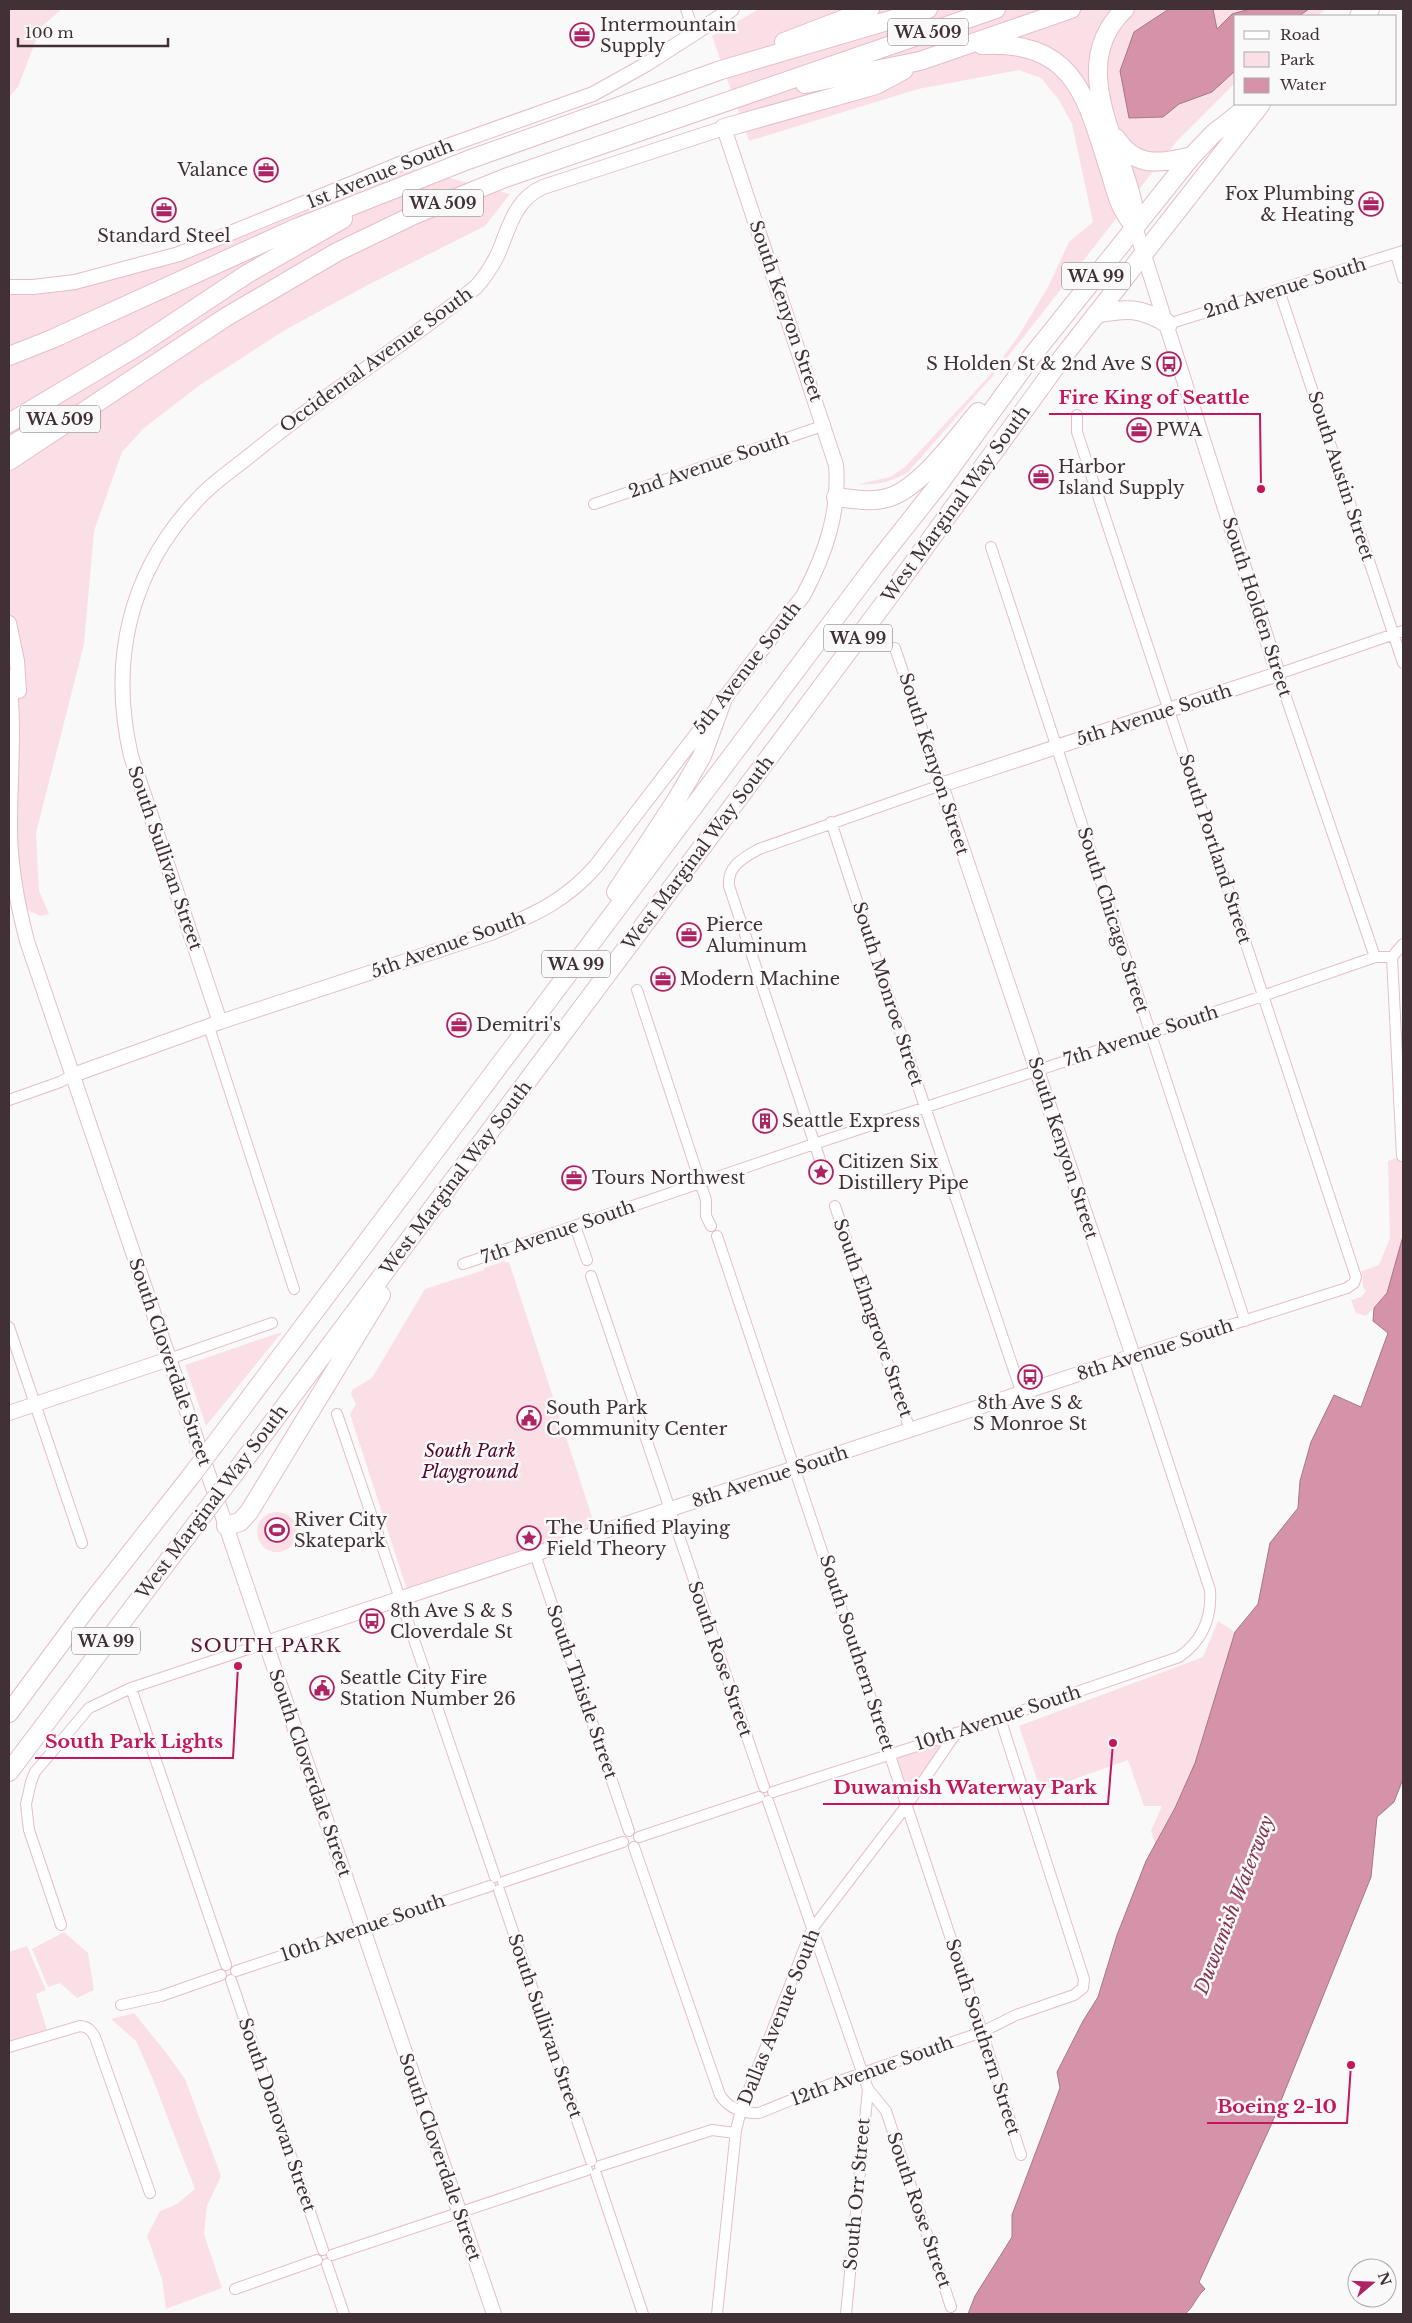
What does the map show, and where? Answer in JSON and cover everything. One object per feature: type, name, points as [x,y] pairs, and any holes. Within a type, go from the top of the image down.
[{"type":"highway","points":[[721,70],[726,64],[870,9]]},
{"type":"highway","name":"WA 509","points":[[9,422],[132,350],[247,274],[306,240],[347,217],[468,160],[721,70],[928,9]]},
{"type":"highway","name":"WA 509","points":[[9,446],[112,392],[279,284],[337,252],[406,218],[505,178],[996,9]]},
{"type":"highway","points":[[746,96],[920,61],[1071,9]]},
{"type":"highway","points":[[1125,9],[1117,16],[1106,36],[1099,56],[1097,76],[1107,122],[1132,200],[1135,227]]},
{"type":"highway","points":[[965,46],[1001,44],[1020,46],[1036,50],[1061,66],[1083,93],[1123,213],[1135,227]]},
{"type":"highway","points":[[724,128],[876,85],[920,61]]},
{"type":"highway","name":"West Marginal Way South","points":[[9,1713],[87,1608],[191,1476],[875,565],[938,484],[1032,356],[1192,156],[1214,133],[1251,105]]},
{"type":"highway","name":"West Marginal Way South","points":[[9,1772],[432,1210],[1096,314],[1260,105]]},
{"type":"highway","points":[[1107,122],[1121,145],[1130,154],[1138,158],[1150,162],[1161,162],[1192,156]]},
{"type":"highway","points":[[9,356],[52,339],[296,228],[468,160]]},
{"type":"highway","points":[[1096,314],[1125,309],[1141,310],[1168,324]]},
{"type":"highway","points":[[836,497],[881,500],[908,489],[941,456],[991,397],[1032,356]]},
{"type":"highway","points":[[9,461],[112,392]]},
{"type":"highway","points":[[524,1033],[677,799],[702,756],[722,701]]},
{"type":"highway","points":[[226,1526],[240,1522],[249,1512],[432,1210]]},
{"type":"street","points":[[686,9],[694,32]]},
{"type":"street","name":"1st Avenue South","points":[[9,287],[33,287],[75,282],[179,254],[422,155],[593,94],[645,65],[732,9]]},
{"type":"street","name":"South Kenyon Street","points":[[724,128],[836,465],[836,497]]},
{"type":"street","name":"Occidental Avenue South","points":[[122,690],[122,662],[127,629],[141,587],[152,562],[171,532],[198,499],[280,431],[476,286],[485,277],[497,255],[516,210],[529,194],[543,187],[724,128]]},
{"type":"street","name":"WA 99","points":[[1135,227],[1144,255]]},
{"type":"street","points":[[1399,253],[1403,278]]},
{"type":"street","name":"2nd Avenue South","points":[[1168,324],[1399,253]]},
{"type":"street","name":"South Holden Street","points":[[1144,255],[1168,324],[1278,674],[1375,957]]},
{"type":"street","name":"South Austin Street","points":[[1279,290],[1398,633],[1403,663]]},
{"type":"street","name":"South Portland Street","points":[[1077,415],[1077,432],[1355,1271],[1354,1282]]},
{"type":"street","name":"2nd Avenue South","points":[[594,504],[824,426]]},
{"type":"street","name":"5th Avenue South","points":[[9,1100],[215,1024],[492,932],[522,920],[563,898],[583,881],[596,866],[790,614],[820,564],[830,534],[836,497]]},
{"type":"street","name":"South Chicago Street","points":[[991,547],[1245,1321]]},
{"type":"street","name":"South Cloverdale Street","points":[[9,623],[17,661],[20,727],[19,779],[11,801]]},
{"type":"street","name":"5th Avenue South","points":[[814,1144],[729,886],[728,877],[730,870],[738,862],[759,849],[831,822],[1169,711],[1398,633]]},
{"type":"street","name":"South Kenyon Street","points":[[895,648],[1038,1070],[1210,1590],[1210,1608],[1207,1619],[1203,1631],[1192,1648]]},
{"type":"street","name":"South Cloverdale Street","points":[[9,676],[12,724],[12,867],[21,919],[494,2314]]},
{"type":"street","name":"South Sullivan Street","points":[[122,690],[124,728],[130,756],[215,1024],[294,1289]]},
{"type":"street","name":"South Monroe Street","points":[[831,822],[1022,1394]]},
{"type":"street","points":[[1402,1156],[1392,957],[1403,944]]},
{"type":"street","name":"7th Avenue South","points":[[463,1264],[814,1144],[1264,996],[1375,957],[1392,957]]},
{"type":"street","points":[[637,990],[701,1183],[706,1200],[706,1216],[710,1226]]},
{"type":"street","points":[[814,1144],[820,1160]]},
{"type":"street","name":"South Elmgrove Street","points":[[835,1206],[910,1430]]},
{"type":"street","points":[[575,1226],[587,1260]]},
{"type":"street","name":"South Southern Street","points":[[717,1236],[890,1753],[1021,2156]]},
{"type":"street","name":"South Rose Street","points":[[592,1276],[669,1510],[764,1787],[769,1787],[767,1797]]},
{"type":"street","name":"8th Avenue South","points":[[61,1925],[29,1830],[26,1816],[28,1792],[35,1772],[89,1708],[131,1688],[1133,1356],[1347,1288],[1354,1282]]},
{"type":"street","points":[[9,1413],[272,1323]]},
{"type":"street","points":[[9,1327],[82,1543]]},
{"type":"street","name":"South Sullivan Street","points":[[337,1414],[643,2314]]},
{"type":"street","name":"South Thistle Street","points":[[535,1554],[629,1831]]},
{"type":"street","name":"10th Avenue South","points":[[639,1837],[767,1797],[890,1753],[956,1733],[1173,1659],[1192,1648]]},
{"type":"street","points":[[131,1688],[226,1965]]},
{"type":"street","name":"12th Avenue South","points":[[742,2110],[759,2113],[828,2085],[982,2032],[1016,2015],[1074,1995],[1083,1988],[1084,1979],[1000,1718]]},
{"type":"street","name":"Dallas Avenue South","points":[[717,2314],[735,2133],[742,2110],[812,1929],[907,1805],[956,1733]]},
{"type":"street","points":[[767,1797],[862,2074]]},
{"type":"street","points":[[629,1831],[635,1832],[639,1837],[638,1844],[634,1847],[628,1847],[624,1842],[624,1836],[629,1831]]},
{"type":"street","name":"10th Avenue South","points":[[234,1975],[363,1929],[624,1842]]},
{"type":"street","points":[[634,1847],[720,2095],[730,2107],[742,2110]]},
{"type":"street","points":[[226,1965],[232,1966],[234,1975],[225,1980],[221,1976],[221,1969],[226,1965]]},
{"type":"street","name":"South Donovan Street","points":[[234,1975],[327,2256],[344,2314]]},
{"type":"street","points":[[121,2005],[161,1996],[221,1976]]},
{"type":"street","points":[[9,2047],[80,2026],[86,2026],[95,2037],[150,2193]]},
{"type":"street","name":"South Orr Street","points":[[846,2314],[868,2089],[862,2074]]},
{"type":"street","name":"South Rose Street","points":[[868,2089],[886,2112],[951,2307]]},
{"type":"street","points":[[235,2289],[317,2260],[321,2264],[327,2256],[712,2130],[735,2133]]},
{"type":"green space","points":[[9,9],[62,9],[41,27],[18,87],[9,97]]},
{"type":"green space","points":[[759,9],[1327,9],[1318,15],[1234,15],[1234,84],[1177,141],[992,377],[908,472],[885,482],[866,484],[859,484],[890,477],[905,467],[990,375],[1019,335],[1048,287],[1069,242],[1093,222],[1072,124],[1059,100],[1041,78],[1019,70],[918,89],[749,141],[712,36]]},
{"type":"green space","points":[[412,168],[510,194],[485,226],[366,286],[285,330],[200,385],[144,428],[122,452],[94,531],[84,644],[36,833],[39,891],[49,914],[40,916],[9,901],[9,293],[77,286],[143,271],[176,261],[272,225]]},
{"type":"green space","points":[[1403,1156],[1403,1236],[1387,1293],[1366,1316],[1356,1313],[1351,1300],[1361,1297],[1366,1291],[1363,1287],[1362,1271],[1379,1265],[1390,1238],[1388,1161]]},
{"type":"green space","name":"South Park Playground","points":[[505,1261],[506,1263],[509,1262],[596,1529],[407,1590],[350,1414],[356,1404],[351,1394],[352,1390],[372,1378],[425,1289],[484,1270],[484,1268]]},
{"type":"green space","points":[[282,1332],[206,1426],[185,1365]]},
{"type":"green space","name":"River City Skatepark","points":[[277,1512],[291,1518],[297,1532],[291,1546],[277,1552],[263,1546],[257,1532],[263,1518]]},
{"type":"green space","points":[[1218,1621],[1235,1632],[1195,1763],[1175,1808],[1155,1844],[1151,1831],[1162,1806],[1144,1806],[1128,1760],[1041,1791],[1019,1726],[1203,1657]]},
{"type":"green space","points":[[948,1736],[907,1805],[890,1753]]},
{"type":"green space","points":[[64,1932],[88,1953],[94,1990],[77,1998],[60,1983],[48,1987],[32,1949]]},
{"type":"green space","points":[[27,1946],[46,1990],[36,1994],[47,2030],[9,2042],[9,1952]]},
{"type":"green space","points":[[134,2013],[185,2079],[221,2176],[207,2206],[204,2234],[222,2288],[166,2309],[162,2279],[147,2236],[160,2211],[177,2204],[195,2189],[152,2077],[136,2041],[111,2019]]},
{"type":"water","points":[[1169,9],[1213,9],[1217,29],[1232,14],[1250,9],[1309,9],[1300,15],[1234,15],[1234,72],[1212,92],[1179,104],[1163,117],[1129,118],[1120,71],[1134,32]]},
{"type":"water","name":"Duwamish Waterway","points":[[1403,1236],[1403,1779],[1394,1802],[1377,1817],[1371,1877],[1272,2123],[1199,2282],[1205,2289],[1185,2314],[968,2314],[975,2296],[1012,2237],[1012,2215],[1060,2088],[1057,2072],[1083,2021],[1098,1997],[1117,1935],[1146,1861],[1175,1808],[1195,1763],[1235,1632],[1258,1604],[1270,1543],[1298,1508],[1300,1481],[1311,1442],[1334,1395],[1361,1407],[1388,1333],[1373,1321],[1374,1308],[1387,1293]]},
{"type":"place","name":"Intermountain Supply","points":[[582,35]]},
{"type":"place","name":"Valance","points":[[266,170]]},
{"type":"place","name":"Fox Plumbing & Heating","points":[[1371,204]]},
{"type":"place","name":"Standard Steel","points":[[164,210]]},
{"type":"place","name":"S Holden St & 2nd Ave S","points":[[1169,364]]},
{"type":"place","name":"PWA","points":[[1139,430]]},
{"type":"place","name":"Harbor Island Supply","points":[[1041,477]]},
{"type":"place","name":"Fire King of Seattle","points":[[1261,489]]},
{"type":"place","name":"Pierce Aluminum","points":[[689,935]]},
{"type":"place","name":"Modern Machine","points":[[663,979]]},
{"type":"place","name":"Demitri's","points":[[459,1025]]},
{"type":"place","name":"Seattle Express","points":[[765,1121]]},
{"type":"place","name":"Citizen Six Distillery Pipe","points":[[821,1172]]},
{"type":"place","name":"Tours Northwest","points":[[574,1178]]},
{"type":"place","name":"8th Ave S & S Monroe St","points":[[1030,1377]]},
{"type":"place","name":"South Park Community Center","points":[[529,1418]]},
{"type":"place","name":"River City Skatepark","points":[[277,1530]]},
{"type":"place","name":"The Unified Playing Field Theory","points":[[529,1538]]},
{"type":"place","name":"8th Ave S & S Cloverdale St","points":[[372,1621]]},
{"type":"place","name":"South Park Lights","points":[[238,1666]]},
{"type":"place","name":"Seattle City Fire Station Number 26","points":[[322,1688]]},
{"type":"place","name":"Duwamish Waterway Park","points":[[1113,1743]]},
{"type":"place","name":"Boeing 2-10","points":[[1351,2065]]},
{"type":"district","name":"SOUTH PARK","points":[[266,1645]]}]
